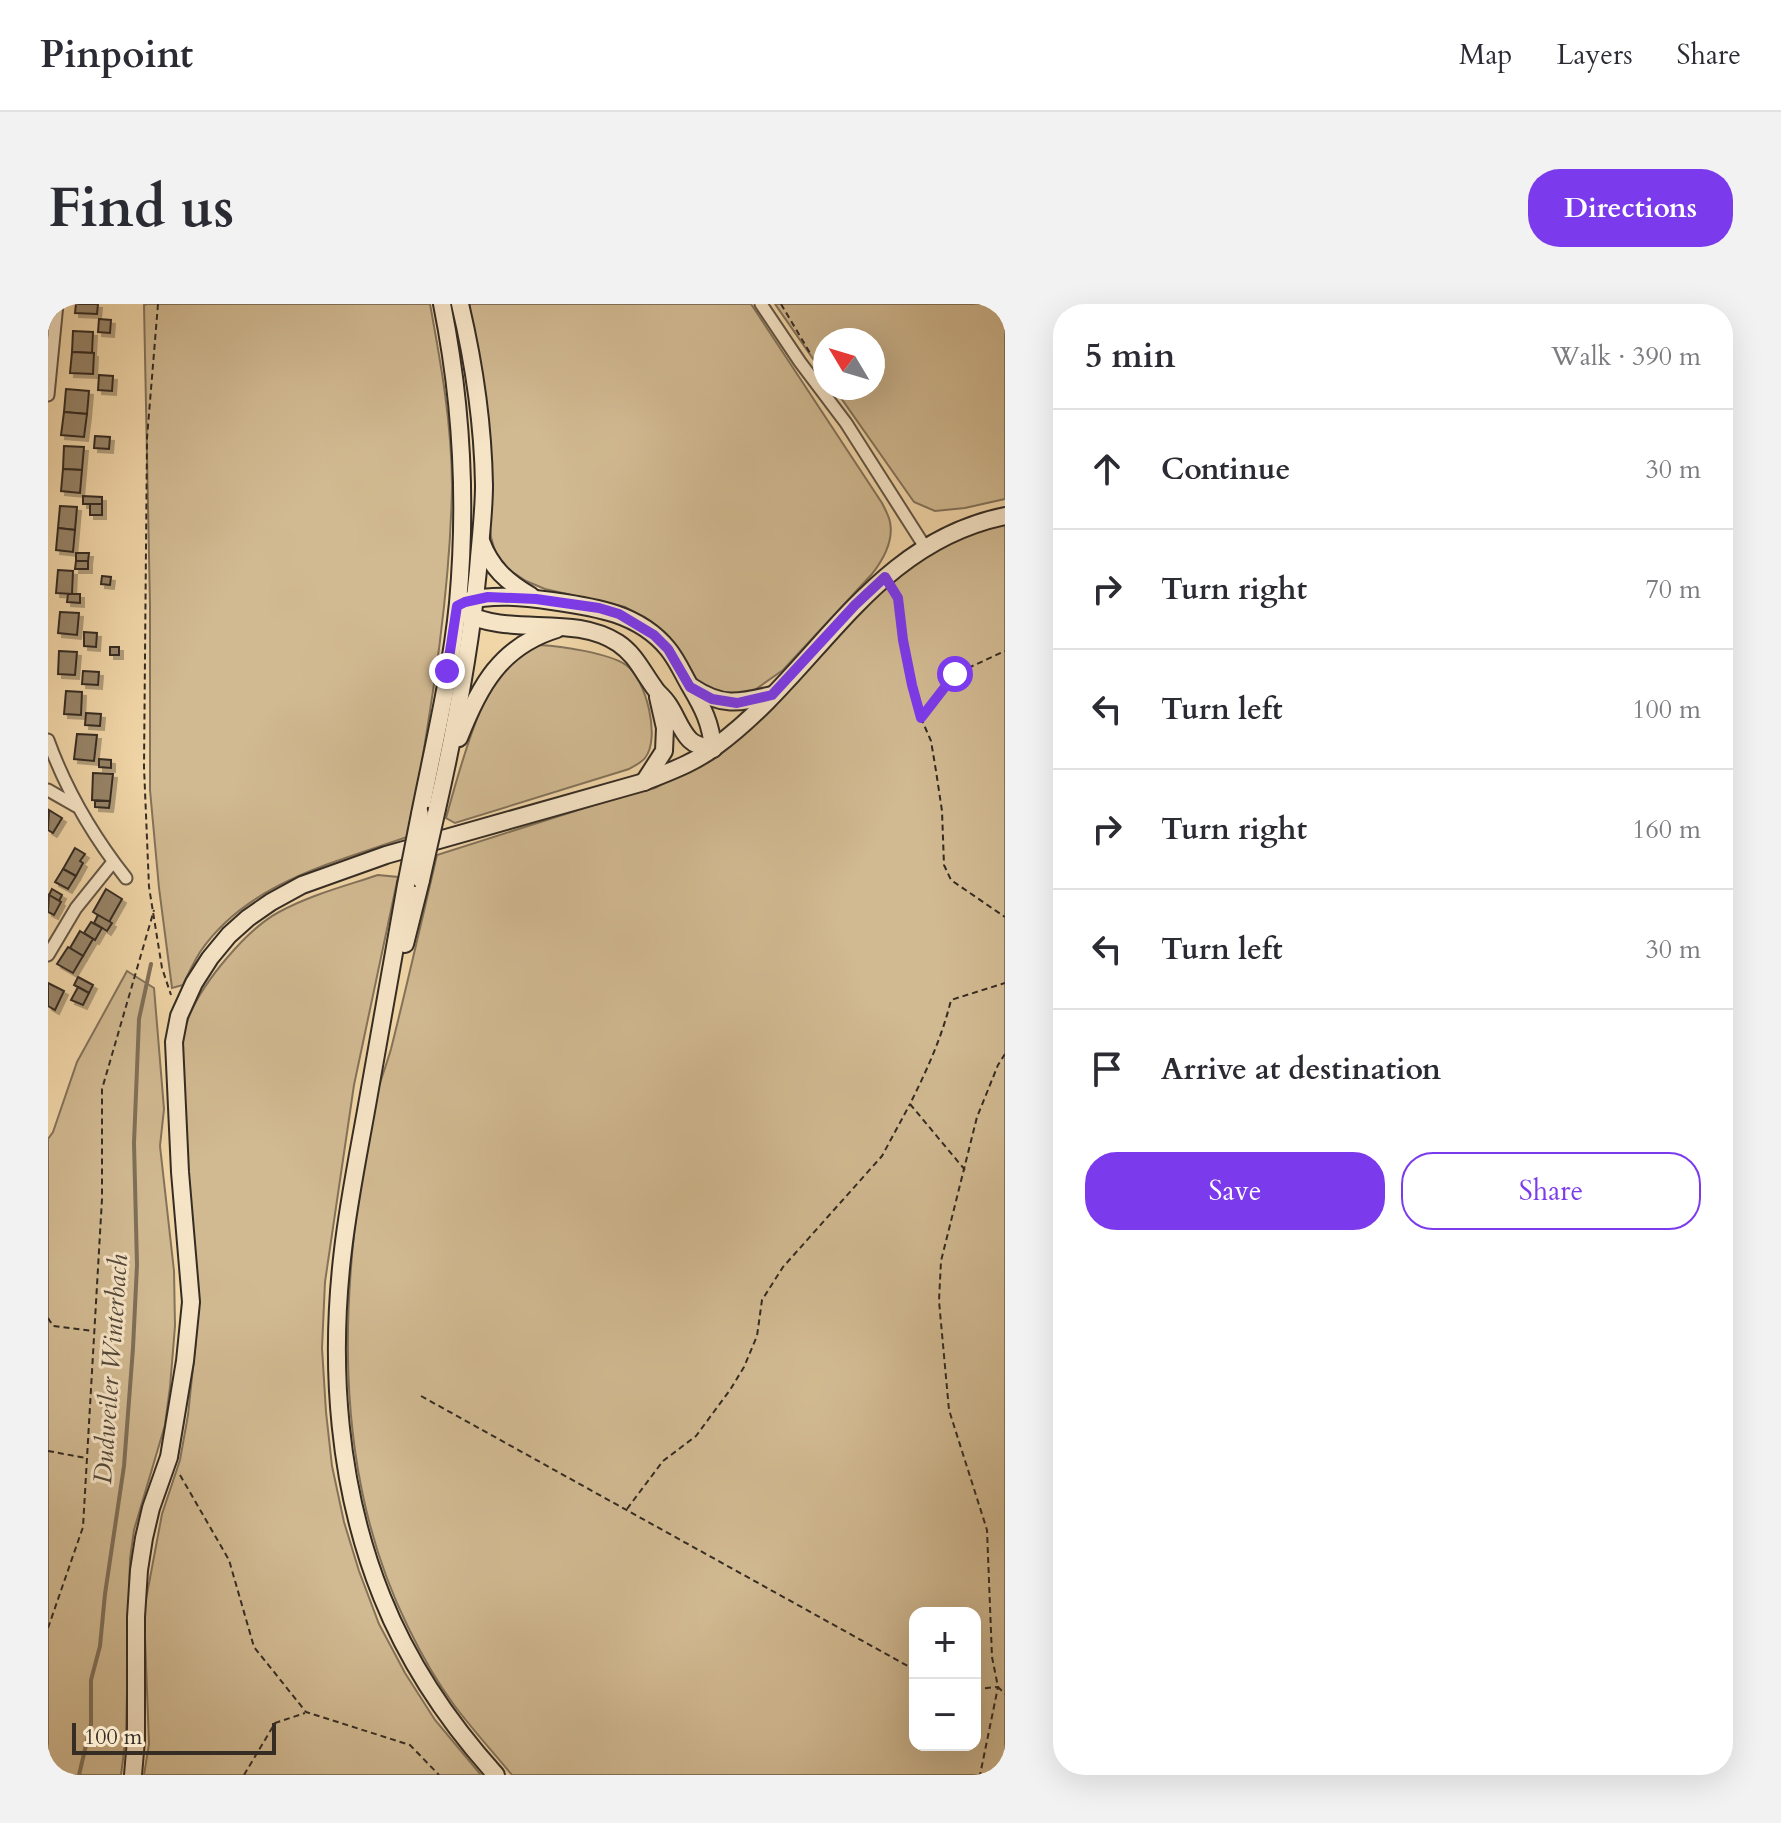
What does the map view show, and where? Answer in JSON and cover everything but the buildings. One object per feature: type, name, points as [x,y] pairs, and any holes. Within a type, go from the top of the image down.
[{"type":"main road","points":[[442,304],[460,417],[462,509],[457,606],[428,812],[368,1097],[343,1251],[337,1387],[351,1490],[365,1550],[382,1598],[401,1638],[448,1715],[496,1775]]},
{"type":"main road","points":[[443,781],[467,662],[484,487],[481,435],[460,304]]},
{"type":"main road","points":[[133,1775],[139,1570],[151,1508],[169,1457],[191,1302],[174,1042],[179,1016],[210,958],[248,918],[302,885],[386,855],[644,782],[713,749],[772,695],[885,577],[925,547],[957,530],[1005,516]]},
{"type":"main road","points":[[481,540],[493,566],[504,579],[536,599]]},
{"type":"main road","points":[[457,606],[488,597],[536,599],[599,608],[637,623],[668,649],[708,719],[713,749]]},
{"type":"main road","points":[[457,606],[472,617],[492,622],[586,631],[614,640],[635,658],[690,740],[713,749]]},
{"type":"main road","points":[[428,812],[465,722],[495,668],[511,652],[545,633],[562,628]]},
{"type":"main road","points":[[690,687],[727,703],[772,695]]},
{"type":"main road","points":[[644,782],[661,757],[666,742],[655,688]]},
{"type":"street","points":[[48,395],[57,304]]},
{"type":"street","points":[[761,304],[846,423],[925,547]]},
{"type":"street","points":[[48,740],[77,806],[126,878]]},
{"type":"street","points":[[48,790],[77,806]]},
{"type":"street","points":[[48,955],[76,908],[113,862]]},
{"type":"path","points":[[158,304],[147,438],[144,735],[149,887],[162,968],[179,1016]]},
{"type":"path","points":[[781,304],[810,353]]},
{"type":"path","points":[[885,577],[898,598],[912,685],[931,741],[942,811],[944,865],[951,880],[1005,917]]},
{"type":"path","points":[[921,718],[955,674],[1005,651]]},
{"type":"path","points":[[48,1628],[83,1527],[102,1199],[102,1089],[154,910]]},
{"type":"path","points":[[627,1510],[663,1461],[696,1436],[730,1390],[757,1336],[762,1300],[783,1267],[882,1156],[930,1064],[951,1000],[1005,983]]},
{"type":"path","points":[[980,1775],[998,1687],[992,1657],[987,1530],[949,1410],[939,1301],[941,1261],[977,1117],[1005,1054]]},
{"type":"path","points":[[910,1104],[965,1170]]},
{"type":"path","points":[[48,1318],[53,1326],[94,1332]]},
{"type":"path","points":[[421,1396],[909,1667]]},
{"type":"path","points":[[48,1451],[88,1459]]},
{"type":"path","points":[[169,1457],[229,1560],[254,1647],[306,1712],[410,1745],[439,1775]]},
{"type":"path","points":[[981,1688],[998,1687],[1005,1694]]},
{"type":"path","points":[[244,1775],[275,1723],[306,1712]]},
{"type":"path","points":[[430,1775],[433,1769]]},
{"type":"shaded area","points":[[430,304],[445,395],[452,464],[444,611],[413,816],[407,837],[293,878],[267,892],[219,928],[200,952],[183,985],[172,988],[150,790],[144,305]]},
{"type":"shaded area","points":[[466,304],[751,304],[882,503],[891,529],[887,550],[872,574],[783,670],[749,694],[719,694],[703,686],[692,677],[667,636],[651,622],[625,607],[545,589],[526,581],[508,569],[496,555],[491,537]]},
{"type":"shaded area","points":[[775,304],[1005,304],[1005,499],[935,511],[914,502],[842,400],[885,400],[885,328],[813,328],[813,359]]},
{"type":"shaded area","points":[[1005,524],[1005,1775],[512,1775],[448,1696],[408,1627],[382,1566],[365,1503],[353,1439],[348,1374],[348,1309],[361,1178],[374,1105],[391,1049],[437,855],[655,788],[704,762],[902,572],[957,537]]},
{"type":"shaded area","points":[[540,645],[597,654],[626,665],[640,683],[649,709],[650,749],[643,760],[629,769],[455,823],[446,818],[471,736],[488,693],[508,663]]},
{"type":"shaded area","points":[[378,875],[398,877],[354,1085],[325,1282],[322,1348],[332,1466],[344,1522],[379,1624],[435,1720],[481,1775],[144,1775],[149,1744],[144,1610],[162,1514],[180,1460],[196,1339],[197,1283],[179,1069],[185,1028],[197,1001],[216,972],[254,930],[279,912],[303,901]]},
{"type":"shaded area","points":[[127,971],[154,988],[164,1109],[160,1146],[174,1271],[175,1326],[170,1387],[165,1425],[134,1530],[130,1559],[126,1736],[121,1775],[48,1775],[48,1139],[77,1062]]},
{"type":"waterway","name":"Dudweiler Winterbach","points":[[79,1775],[91,1724],[91,1680],[100,1646],[124,1466],[137,1265],[134,1143],[139,1019],[151,964]]},
{"type":"route","points":[[447,671],[457,606],[488,597],[536,599],[599,608],[637,623],[668,649],[690,687],[712,699],[737,703],[772,695],[885,577],[898,598],[903,640],[921,718],[955,674]]}]
